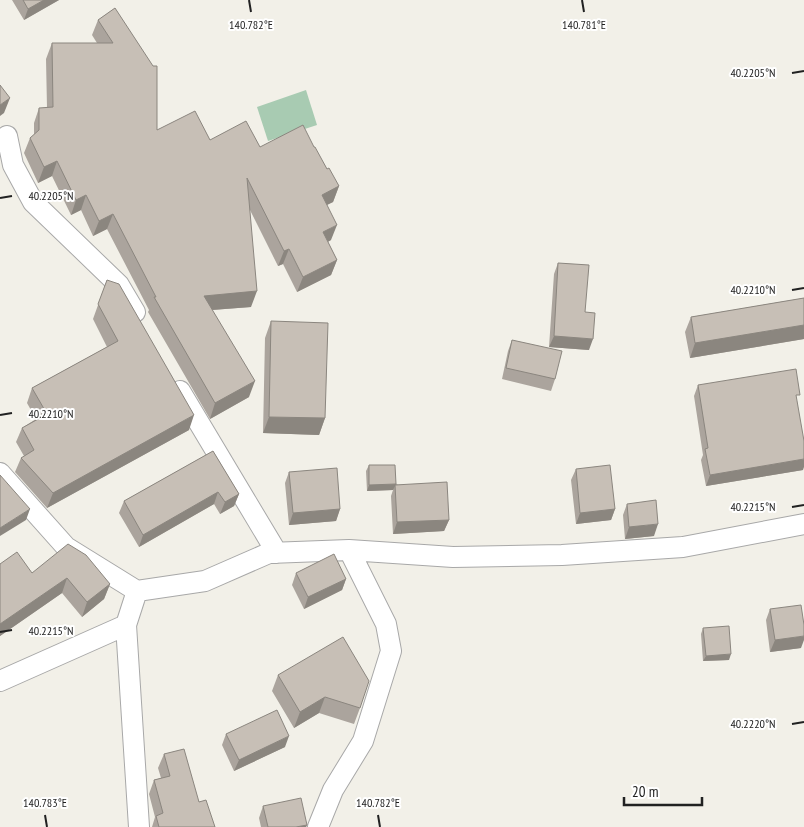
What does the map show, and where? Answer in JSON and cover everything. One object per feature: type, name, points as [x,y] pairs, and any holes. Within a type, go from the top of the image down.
[{"type":"street","points":[[7,136],[13,166],[32,202],[119,285],[143,326]]},
{"type":"street","points":[[172,376],[277,553]]},
{"type":"street","points":[[0,473],[66,547],[137,591],[205,581],[269,553],[349,550],[453,557],[562,555],[683,547],[804,524]]},
{"type":"street","points":[[318,827],[333,790],[363,740],[391,652],[386,624],[349,550]]},
{"type":"street","points":[[137,591],[126,625],[139,827]]},
{"type":"street","points":[[0,681],[126,625]]},
{"type":"green space","points":[[306,90],[317,125],[268,141],[257,107]]},
{"type":"building","points":[[23,0],[44,0],[28,9]]},
{"type":"building","points":[[115,8],[153,66],[157,66],[157,130],[195,111],[210,140],[246,121],[260,147],[303,125],[314,147],[339,186],[322,195],[337,225],[323,232],[337,260],[303,277],[289,249],[284,251],[247,178],[257,291],[204,296],[255,381],[215,403],[154,297],[156,297],[113,214],[99,221],[86,195],[76,200],[57,161],[44,167],[30,138],[39,130],[39,108],[53,107],[52,43],[113,43],[98,20]]},
{"type":"building","points":[[0,85],[10,98],[0,105]]},
{"type":"building","points":[[558,263],[589,265],[585,312],[595,313],[593,339],[554,336]]},
{"type":"building","points":[[107,280],[119,284],[194,415],[53,493],[21,458],[34,450],[22,428],[47,414],[32,388],[118,341],[98,304]]},
{"type":"building","points":[[804,298],[804,325],[695,343],[691,317]]},
{"type":"building","points":[[271,321],[328,323],[325,418],[269,417]]},
{"type":"building","points":[[512,340],[562,351],[555,379],[506,368]]},
{"type":"building","points":[[796,369],[800,395],[796,395],[804,441],[804,459],[710,475],[705,449],[708,448],[698,385]]},
{"type":"building","points":[[213,451],[239,494],[225,502],[218,492],[143,535],[124,501]]},
{"type":"building","points":[[369,465],[395,465],[396,484],[369,485]]},
{"type":"building","points":[[610,465],[615,509],[580,513],[576,469]]},
{"type":"building","points":[[337,468],[340,509],[293,513],[289,472]]},
{"type":"building","points":[[0,475],[30,509],[0,528]]},
{"type":"building","points":[[447,482],[449,520],[397,522],[395,485]]},
{"type":"building","points":[[656,500],[658,524],[629,527],[627,504]]},
{"type":"building","points":[[68,544],[86,555],[110,584],[87,602],[67,578],[0,624],[0,564],[17,552],[32,573]]},
{"type":"building","points":[[334,554],[346,579],[308,597],[296,573]]},
{"type":"building","points":[[801,605],[804,636],[775,640],[770,609]]},
{"type":"building","points":[[729,626],[731,654],[706,656],[703,628]]},
{"type":"building","points":[[343,637],[369,681],[360,708],[325,697],[300,712],[278,675]]},
{"type":"building","points":[[277,710],[289,736],[239,760],[226,734]]},
{"type":"building","points":[[184,749],[199,802],[206,800],[215,827],[159,827],[156,816],[163,813],[154,780],[170,776],[164,754]]},
{"type":"building","points":[[301,798],[307,825],[268,827],[263,806]]}]
